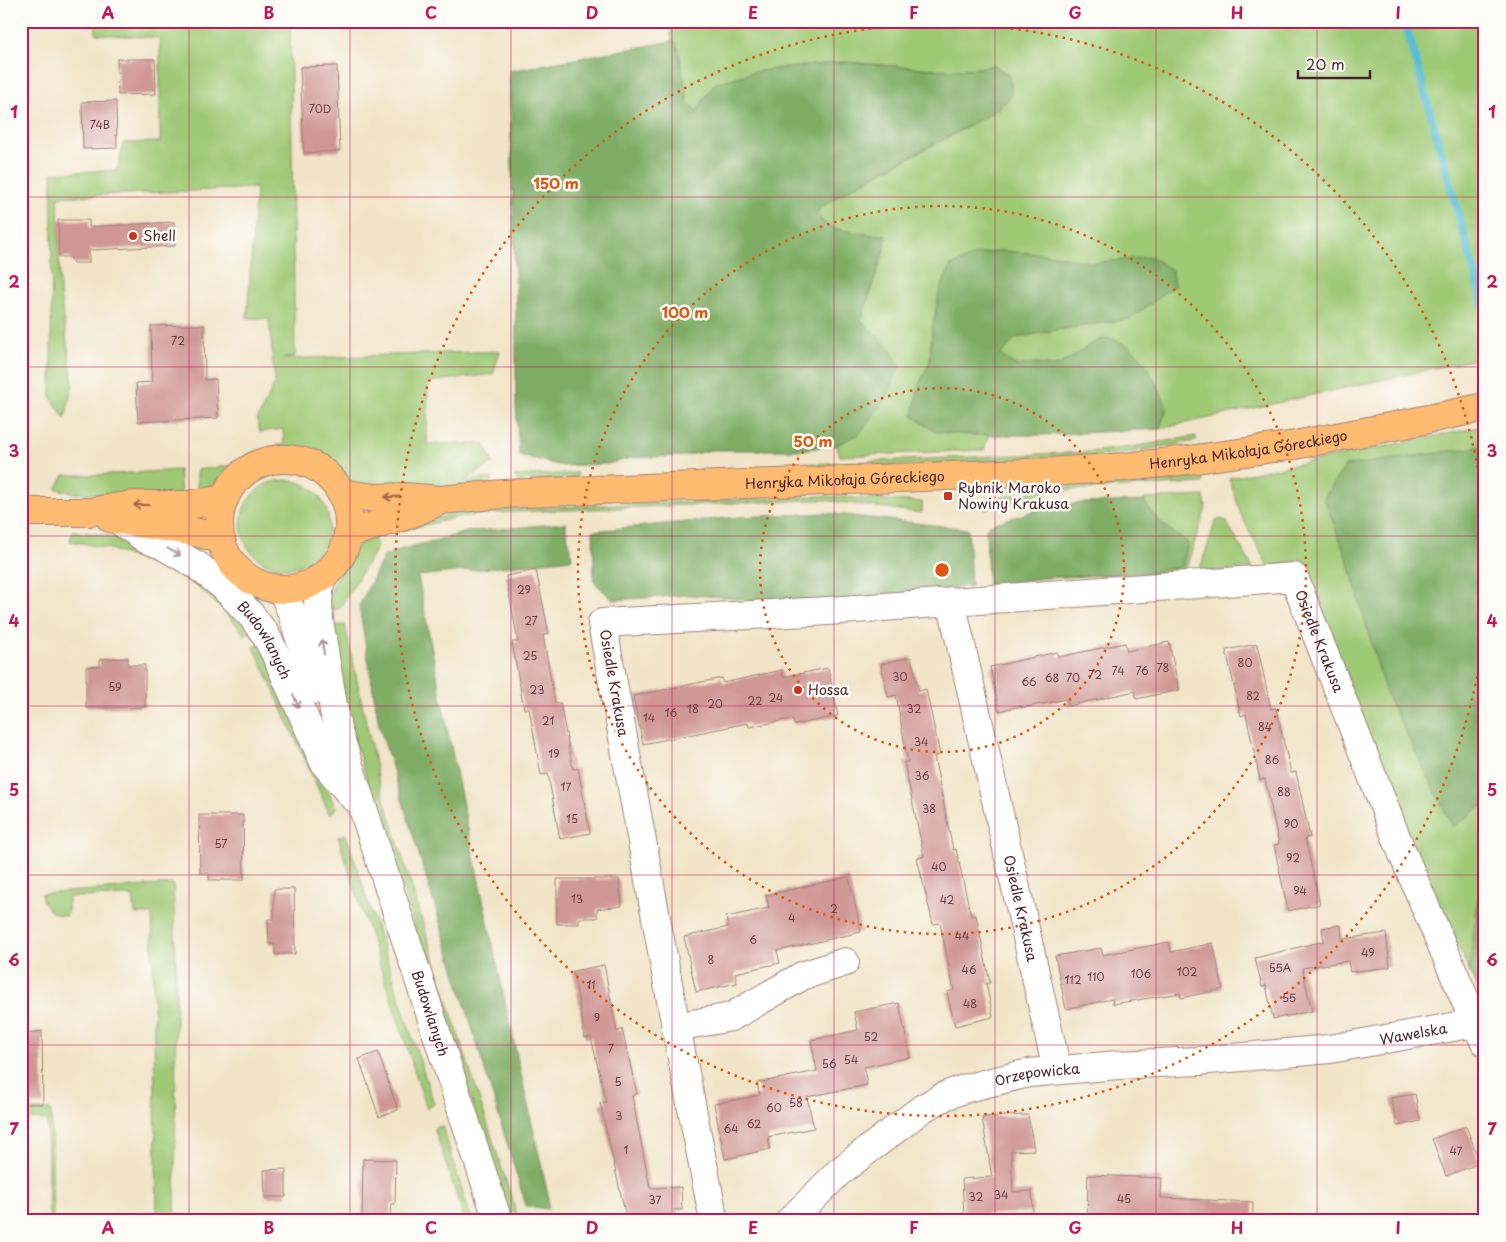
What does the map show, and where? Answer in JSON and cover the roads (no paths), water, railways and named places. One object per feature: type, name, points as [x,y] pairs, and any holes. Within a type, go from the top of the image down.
[{"type":"main road","name":"Henryka Mikołaja Góreckiego","points":[[341,492],[374,498],[405,497],[440,500],[522,493],[1106,469],[1196,459],[1296,444],[1485,407]]},
{"type":"main road","points":[[282,459],[305,462],[320,469],[332,479],[341,492],[348,513],[348,534],[341,556],[321,578],[307,585],[282,589],[266,586],[244,575],[232,563],[224,548],[220,532],[220,515],[224,499],[238,478],[251,468],[266,462],[282,459]]},
{"type":"main road","points":[[21,512],[89,512],[132,505],[188,505],[224,499]]},
{"type":"main road","name":"Henryka Mikołaja Góreckiego","points":[[348,534],[408,515],[440,500]]},
{"type":"main road","points":[[89,512],[131,523],[202,533],[222,540]]},
{"type":"street","name":"Budowlanych","points":[[117,520],[146,539],[162,545],[198,566],[223,586],[245,608],[258,624],[275,653],[325,764],[362,807]]},
{"type":"street","name":"Osiedle Krakusa","points":[[714,1221],[676,1027],[602,623],[828,611],[1294,577],[1402,852],[1480,1033]]},
{"type":"street","name":"Budowlanych","points":[[321,578],[318,600],[319,620],[336,729],[496,1217]]},
{"type":"street","points":[[282,589],[292,613],[316,689],[336,729]]},
{"type":"street","name":"Osiedle Krakusa","points":[[951,601],[1057,1070]]},
{"type":"street","points":[[676,1027],[731,1017],[802,976],[845,962]]},
{"type":"street","name":"Wawelska","points":[[1330,1049],[1480,1033]]},
{"type":"street","name":"Orzepowicka","points":[[790,1221],[839,1172],[923,1108],[947,1095],[967,1088],[1029,1073],[1330,1049]]},
{"type":"waterway","points":[[1405,21],[1485,310]]},
{"type":"place","name":"Shell","points":[[133,236]]},
{"type":"place","name":"Rybnik Maroko Nowiny Krakusa","points":[[948,496]]},
{"type":"place","name":"Hossa","points":[[798,690]]}]
